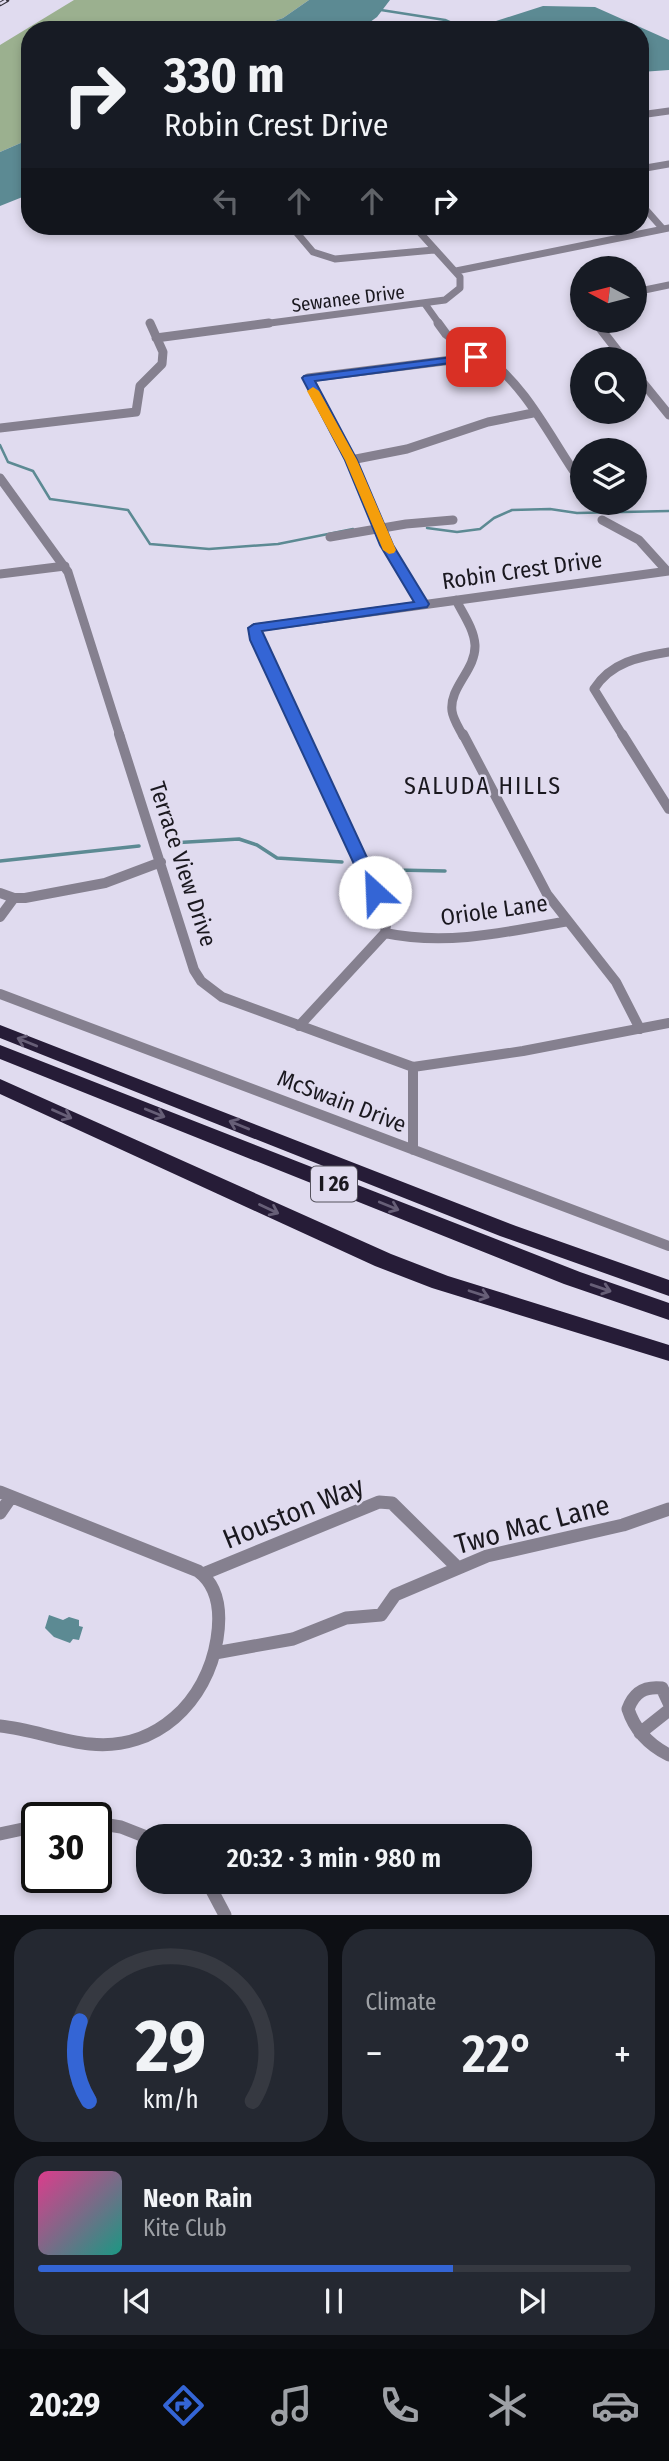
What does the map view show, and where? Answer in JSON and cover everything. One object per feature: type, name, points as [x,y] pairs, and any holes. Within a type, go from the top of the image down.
[{"type":"highway","name":"I 26","points":[[0,1031],[508,1231],[669,1288]]},
{"type":"highway","name":"I 26","points":[[0,1052],[572,1278],[669,1312]]},
{"type":"highway","points":[[0,1086],[383,1260],[440,1282],[669,1353]]},
{"type":"street","points":[[649,113],[669,111]]},
{"type":"street","points":[[649,167],[669,164]]},
{"type":"street","points":[[649,212],[666,228]]},
{"type":"street","points":[[299,235],[313,252],[335,260],[434,250]]},
{"type":"street","points":[[422,235],[456,271],[632,235]]},
{"type":"street","name":"Sewanee Drive","points":[[156,338],[445,300],[457,292],[461,282],[456,271]]},
{"type":"street","points":[[648,289],[669,285]]},
{"type":"street","points":[[425,304],[446,334],[476,357]]},
{"type":"street","points":[[0,428],[136,412],[142,384],[162,363],[163,352],[150,323]]},
{"type":"street","points":[[603,333],[614,347]]},
{"type":"street","points":[[422,604],[380,531],[351,460],[308,378],[484,356],[494,361],[570,466]]},
{"type":"street","points":[[647,388],[669,415]]},
{"type":"street","points":[[351,460],[407,449],[474,426],[533,413]]},
{"type":"street","name":"Terrace View Drive","points":[[0,478],[65,566],[194,970],[201,981],[222,997],[413,1067]]},
{"type":"street","points":[[330,537],[380,531],[416,522],[453,520]]},
{"type":"street","points":[[603,520],[634,534],[668,571]]},
{"type":"street","points":[[0,575],[65,566]]},
{"type":"street","name":"Robin Crest Drive","points":[[385,933],[387,917],[257,640],[254,628],[668,571]]},
{"type":"street","points":[[456,600],[472,633],[475,646],[469,667],[452,695],[452,714],[535,872],[568,921],[616,982],[640,1029]]},
{"type":"street","points":[[669,652],[615,667],[599,679],[594,689],[669,809]]},
{"type":"street","points":[[0,893],[14,898],[105,883],[161,862]]},
{"type":"street","points":[[0,917],[14,898]]},
{"type":"street","name":"Oriole Lane","points":[[385,933],[410,939],[444,940],[568,921]]},
{"type":"street","points":[[299,1026],[385,933]]},
{"type":"street","name":"McSwain Drive","points":[[0,994],[669,1245]]},
{"type":"street","points":[[413,1150],[413,1067],[523,1051],[669,1023]]},
{"type":"street","points":[[0,1513],[6,1495],[203,1574],[209,1578],[219,1605],[211,1671],[187,1710],[155,1734],[131,1743],[98,1745],[0,1726]]},
{"type":"street","name":"Houston Way","points":[[203,1574],[379,1502],[392,1503],[458,1568]]},
{"type":"street","name":"Two Mac Lane","points":[[215,1653],[293,1639],[346,1618],[381,1615],[395,1595],[487,1556],[623,1525],[669,1508]]},
{"type":"street","points":[[669,1703],[662,1689],[643,1688],[630,1700],[628,1709],[640,1734],[654,1748],[669,1755]]},
{"type":"street","points":[[640,1734],[669,1710]]},
{"type":"street","points":[[112,1826],[136,1833]]},
{"type":"street","points":[[0,1834],[21,1829]]},
{"type":"street","points":[[213,1894],[225,1915]]},
{"type":"shaded area","points":[[74,0],[309,0],[274,21],[39,21]]},
{"type":"shaded area","points":[[309,0],[390,0],[371,21],[274,21]]},
{"type":"shaded area","points":[[543,6],[595,7],[626,21],[496,21]]},
{"type":"shaded area","points":[[649,31],[669,40],[669,70],[649,71]]},
{"type":"shaded area","points":[[21,32],[21,143],[0,152],[0,45]]},
{"type":"shaded area","points":[[21,143],[21,198],[0,206],[0,152]]},
{"type":"shaded area","points":[[49,1615],[63,1620],[69,1617],[79,1620],[79,1626],[83,1627],[79,1640],[73,1639],[70,1643],[54,1637],[45,1628]]},
{"type":"waterway","points":[[381,10],[447,21]]},
{"type":"waterway","points":[[0,445],[8,462],[33,471],[50,499],[128,510],[150,544],[209,549],[278,544],[353,529]]},
{"type":"waterway","points":[[427,528],[457,532],[480,529],[494,518],[512,510],[550,509],[577,513],[669,511]]},
{"type":"waterway","points":[[171,843],[239,839],[257,845],[277,858],[342,862]]},
{"type":"waterway","points":[[0,861],[139,846]]},
{"type":"waterway","points":[[376,864],[395,870],[445,871]]},
{"type":"railway","points":[[0,4],[7,0]]},
{"type":"slow traffic","points":[[313,391],[351,460],[389,550]]},
{"type":"district","name":"SALUDA HILLS","points":[[483,786]]},
{"type":"route","points":[[375,892],[257,640],[254,628],[422,604],[386,545],[351,460],[308,378],[476,357]]}]
